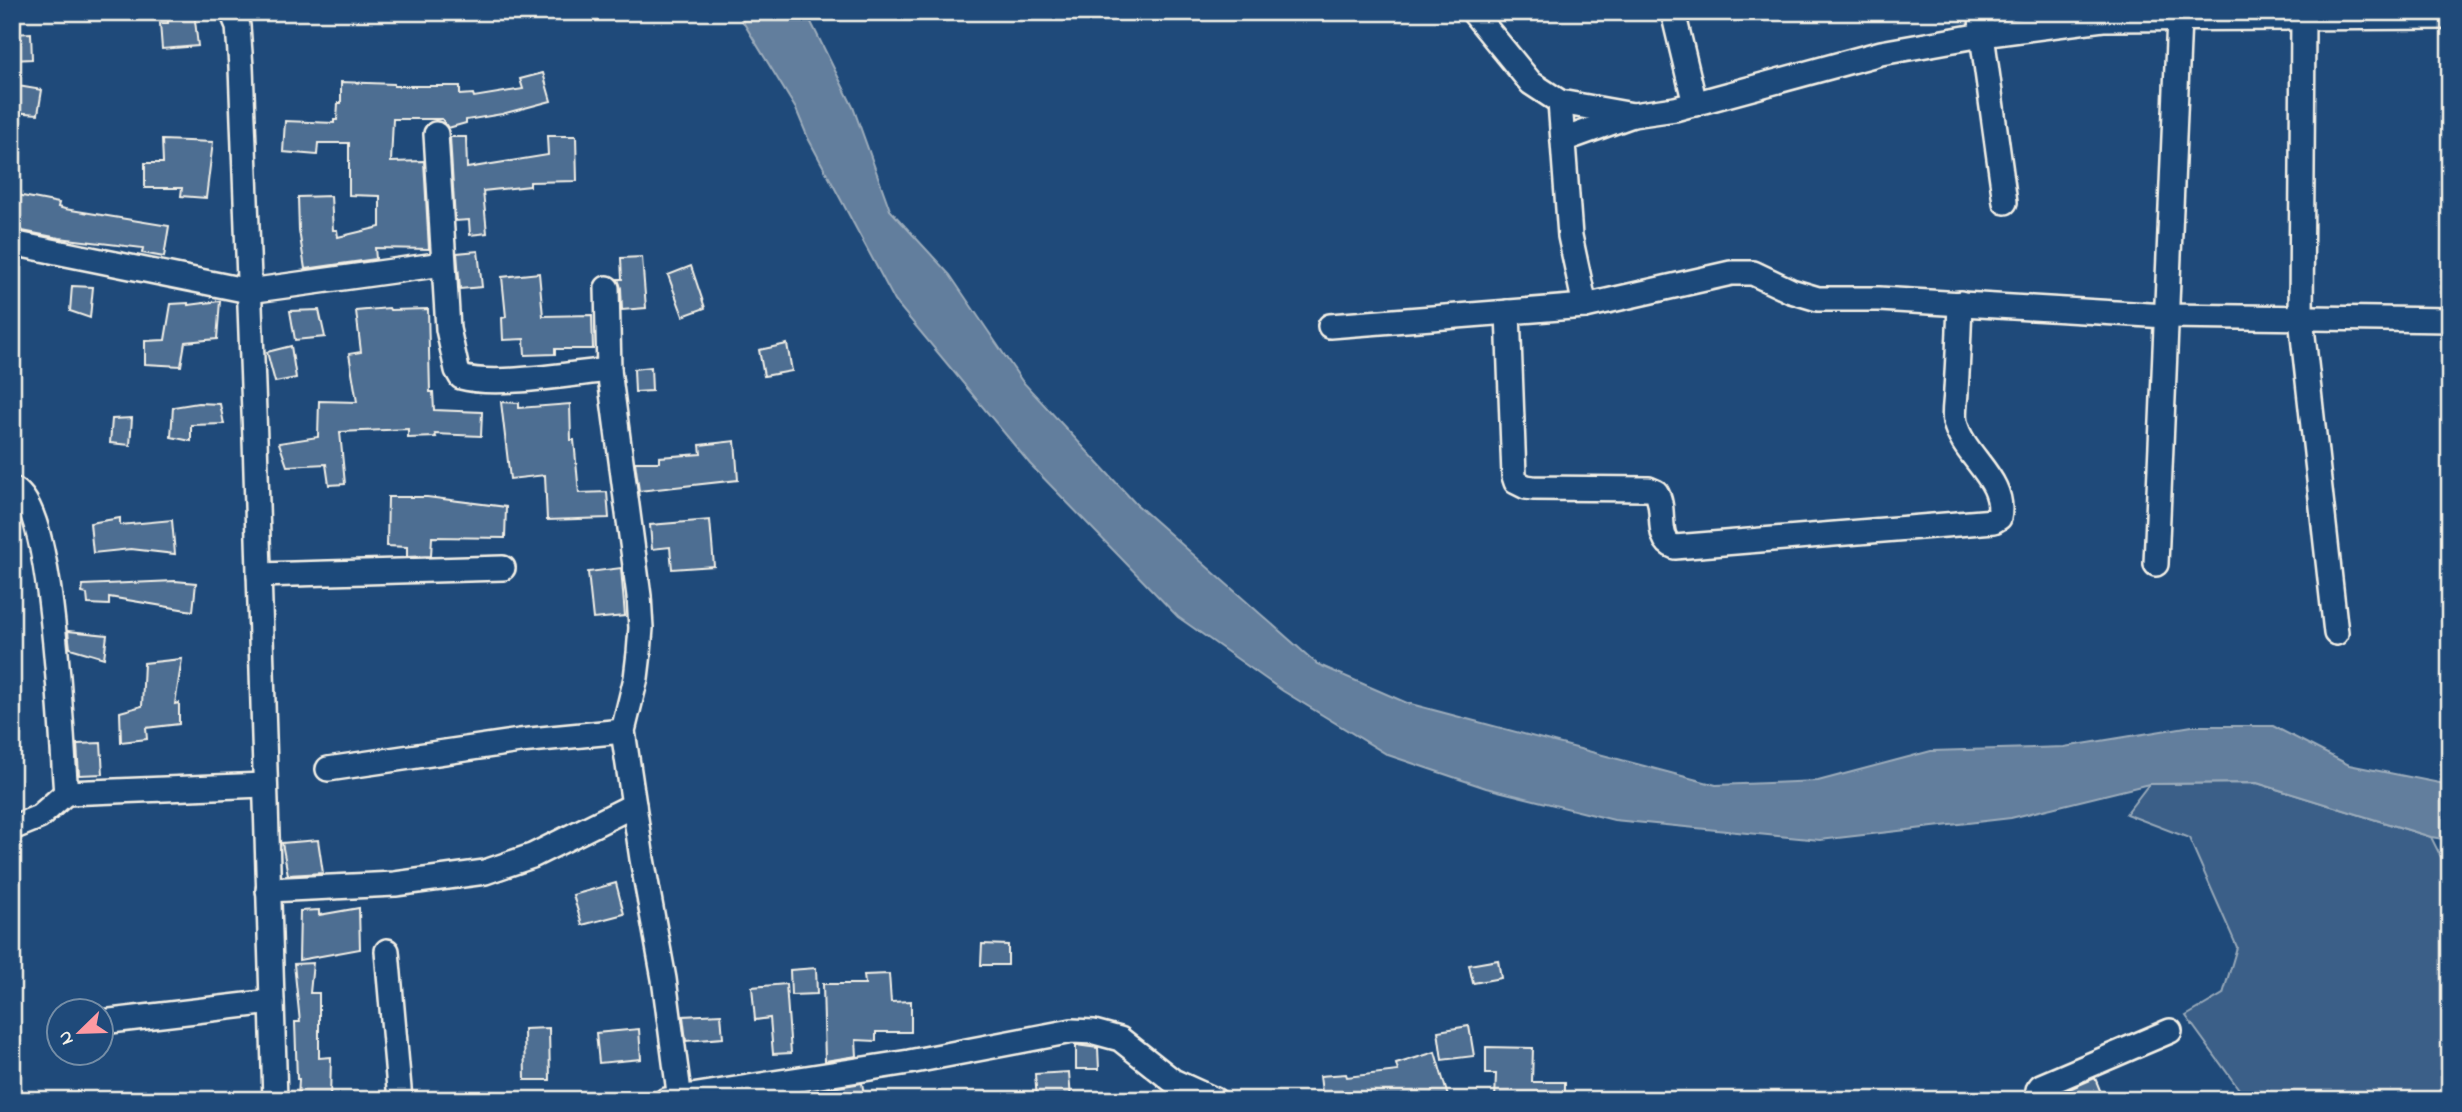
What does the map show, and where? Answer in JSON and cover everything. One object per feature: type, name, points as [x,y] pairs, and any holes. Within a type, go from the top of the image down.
[{"type":"street","points":[[232,12],[238,26],[241,67],[275,1100]]},
{"type":"street","points":[[1473,12],[1531,83],[1560,102],[1633,115]]},
{"type":"street","points":[[1673,12],[1695,104]]},
{"type":"street","points":[[1563,141],[1633,115],[1695,104],[1982,23],[2171,16],[2450,17]]},
{"type":"street","points":[[2156,564],[2166,316],[2171,16]]},
{"type":"street","points":[[2303,17],[2301,317],[2336,633]]},
{"type":"street","points":[[1982,23],[2005,202]]},
{"type":"street","points":[[1560,102],[1570,236],[1585,306]]},
{"type":"street","points":[[436,134],[448,329],[461,377],[472,380],[510,379],[609,370]]},
{"type":"street","points":[[12,243],[249,291],[443,264]]},
{"type":"street","points":[[1330,326],[1585,306],[1731,273],[1753,273],[1818,299],[1961,303],[2166,316],[2450,320]]},
{"type":"street","points":[[607,288],[609,370],[641,628],[636,678],[623,731],[664,979],[675,1099],[909,1062],[1072,1031],[1094,1032],[1120,1039],[1172,1080],[1215,1100]]},
{"type":"street","points":[[1508,312],[1516,482],[1526,487],[1649,489],[1656,492],[1662,505],[1663,539],[1667,545],[1675,547],[1933,528],[1994,521],[1999,517],[1999,499],[1993,484],[1964,445],[1955,421],[1961,303]]},
{"type":"street","points":[[12,489],[27,500],[33,514],[49,585],[66,793]]},
{"type":"street","points":[[259,575],[503,568]]},
{"type":"street","points":[[328,769],[520,741],[623,731]]},
{"type":"street","points":[[12,828],[39,817],[66,793],[265,785]]},
{"type":"street","points":[[268,890],[395,884],[485,872],[532,856],[634,805]]},
{"type":"street","points":[[387,951],[400,1100]]},
{"type":"street","points":[[116,1020],[272,1002]]},
{"type":"street","points":[[2037,1100],[2041,1086],[2170,1031]]},
{"type":"shaded area","points":[[737,12],[806,12],[853,107],[890,210],[950,275],[1022,381],[1135,503],[1317,664],[1407,703],[1716,785],[1818,781],[1931,751],[2064,747],[2192,726],[2273,726],[2349,765],[2450,785],[2450,840],[2431,837],[2257,783],[2149,784],[2011,818],[1820,840],[1614,820],[1486,788],[1388,755],[1283,691],[1178,617],[1030,464],[895,301],[808,138],[796,109]]},
{"type":"shaded area","points":[[2257,783],[2431,837],[2450,875],[2450,1100],[2348,1100],[2344,1095],[2244,1096],[2186,1016],[2223,994],[2237,947],[2189,838],[2126,814],[2149,784]]},
{"type":"building","points":[[168,12],[194,12],[198,46],[162,49],[160,23],[168,23]]},
{"type":"building","points":[[31,33],[32,59],[12,60],[12,34]]},
{"type":"building","points":[[543,73],[551,101],[466,120],[466,123],[448,128],[442,119],[393,119],[391,162],[424,161],[429,249],[375,248],[376,259],[305,269],[299,230],[298,197],[331,196],[333,230],[337,230],[338,237],[380,227],[380,196],[349,195],[349,143],[318,143],[317,155],[283,152],[285,121],[334,123],[334,120],[337,120],[338,103],[341,103],[341,82],[394,86],[460,86],[460,95],[473,94],[474,97],[523,89],[520,79]]},
{"type":"building","points":[[12,85],[42,90],[38,114],[12,112]]},
{"type":"building","points":[[547,136],[576,136],[577,181],[530,182],[530,186],[483,191],[487,233],[470,235],[469,220],[455,221],[450,137],[466,137],[467,168],[548,155]]},
{"type":"building","points":[[162,140],[213,142],[206,198],[181,196],[182,188],[145,188],[145,163],[163,163]]},
{"type":"building","points":[[12,194],[59,203],[58,207],[65,209],[169,226],[164,257],[142,253],[143,248],[59,238],[12,229]]},
{"type":"building","points":[[478,251],[482,287],[460,289],[457,253]]},
{"type":"building","points":[[642,257],[646,308],[622,310],[618,279],[622,279],[621,258]]},
{"type":"building","points":[[691,266],[705,308],[683,316],[668,275]]},
{"type":"building","points":[[539,273],[543,316],[592,315],[593,349],[555,349],[555,354],[525,355],[524,339],[503,340],[502,318],[506,317],[502,277]]},
{"type":"building","points":[[72,286],[93,287],[90,318],[70,311]]},
{"type":"building","points":[[220,301],[217,339],[185,342],[181,366],[145,364],[145,341],[165,340],[171,304]]},
{"type":"building","points":[[428,309],[430,392],[433,392],[434,410],[482,412],[481,436],[435,434],[436,437],[408,438],[408,429],[340,432],[345,484],[329,485],[326,464],[287,466],[279,443],[318,437],[319,401],[357,402],[349,354],[361,352],[356,311]]},
{"type":"building","points":[[319,310],[325,337],[295,340],[290,311]]},
{"type":"building","points":[[787,344],[792,371],[764,376],[759,350]]},
{"type":"building","points":[[291,346],[296,378],[275,382],[267,352]]},
{"type":"building","points":[[651,367],[652,391],[635,392],[634,369]]},
{"type":"building","points":[[501,402],[519,403],[519,408],[570,404],[571,440],[574,440],[579,493],[607,492],[609,518],[547,520],[545,475],[510,479]]},
{"type":"building","points":[[198,403],[220,404],[224,424],[191,425],[191,441],[171,437],[173,407]]},
{"type":"building","points":[[132,418],[130,445],[110,443],[112,419]]},
{"type":"building","points":[[735,441],[738,480],[639,491],[635,462],[659,462],[659,457],[701,454],[700,445]]},
{"type":"building","points":[[388,497],[427,497],[506,507],[505,538],[432,537],[431,556],[407,557],[407,547],[387,546]]},
{"type":"building","points":[[120,518],[120,525],[172,520],[175,554],[131,549],[93,553],[90,523]]},
{"type":"building","points":[[710,520],[714,566],[672,569],[670,547],[652,549],[650,525]]},
{"type":"building","points":[[621,568],[625,616],[593,619],[588,572]]},
{"type":"building","points":[[175,581],[196,583],[193,611],[109,597],[109,605],[88,604],[87,594],[82,593],[83,585]]},
{"type":"building","points":[[68,631],[107,635],[104,658],[70,648]]},
{"type":"building","points":[[182,659],[175,704],[179,703],[179,724],[146,728],[147,739],[121,742],[120,712],[142,706],[144,663]]},
{"type":"building","points":[[101,743],[103,774],[79,775],[77,744]]},
{"type":"building","points":[[318,840],[323,873],[288,875],[282,843]]},
{"type":"building","points":[[616,883],[624,914],[582,925],[573,895]]},
{"type":"building","points":[[359,908],[360,949],[299,960],[300,911],[319,910],[319,915]]},
{"type":"building","points":[[982,944],[1008,945],[1008,965],[981,965]]},
{"type":"building","points":[[1498,960],[1501,978],[1473,983],[1469,965]]},
{"type":"building","points":[[313,963],[310,993],[319,993],[319,1058],[331,1057],[330,1100],[298,1100],[295,1022],[300,1022],[294,964]]},
{"type":"building","points":[[816,968],[817,994],[791,995],[790,970]]},
{"type":"building","points":[[889,974],[891,1002],[911,1001],[911,1032],[876,1032],[876,1041],[856,1040],[857,1056],[825,1061],[823,984],[865,984],[864,975]]},
{"type":"building","points":[[786,984],[791,1053],[773,1054],[770,1018],[755,1020],[752,987]]},
{"type":"building","points":[[721,1014],[723,1038],[686,1041],[683,1016]]},
{"type":"building","points":[[1469,1026],[1474,1056],[1442,1060],[1438,1031]]},
{"type":"building","points":[[549,1028],[550,1080],[525,1080],[524,1029]]},
{"type":"building","points":[[639,1029],[641,1059],[599,1063],[596,1033]]},
{"type":"building","points":[[1076,1045],[1098,1048],[1099,1069],[1076,1069]]},
{"type":"building","points":[[1486,1047],[1533,1048],[1532,1082],[1565,1082],[1565,1100],[1495,1100],[1496,1074],[1486,1074]]},
{"type":"building","points":[[1435,1052],[1449,1100],[1323,1100],[1320,1076],[1346,1074],[1347,1077],[1398,1071],[1396,1064]]},
{"type":"building","points":[[1069,1072],[1071,1100],[1037,1100],[1035,1074]]},
{"type":"building","points":[[2095,1078],[2104,1100],[2051,1100],[2051,1097]]},
{"type":"building","points":[[862,1083],[865,1100],[827,1100],[826,1089]]}]
